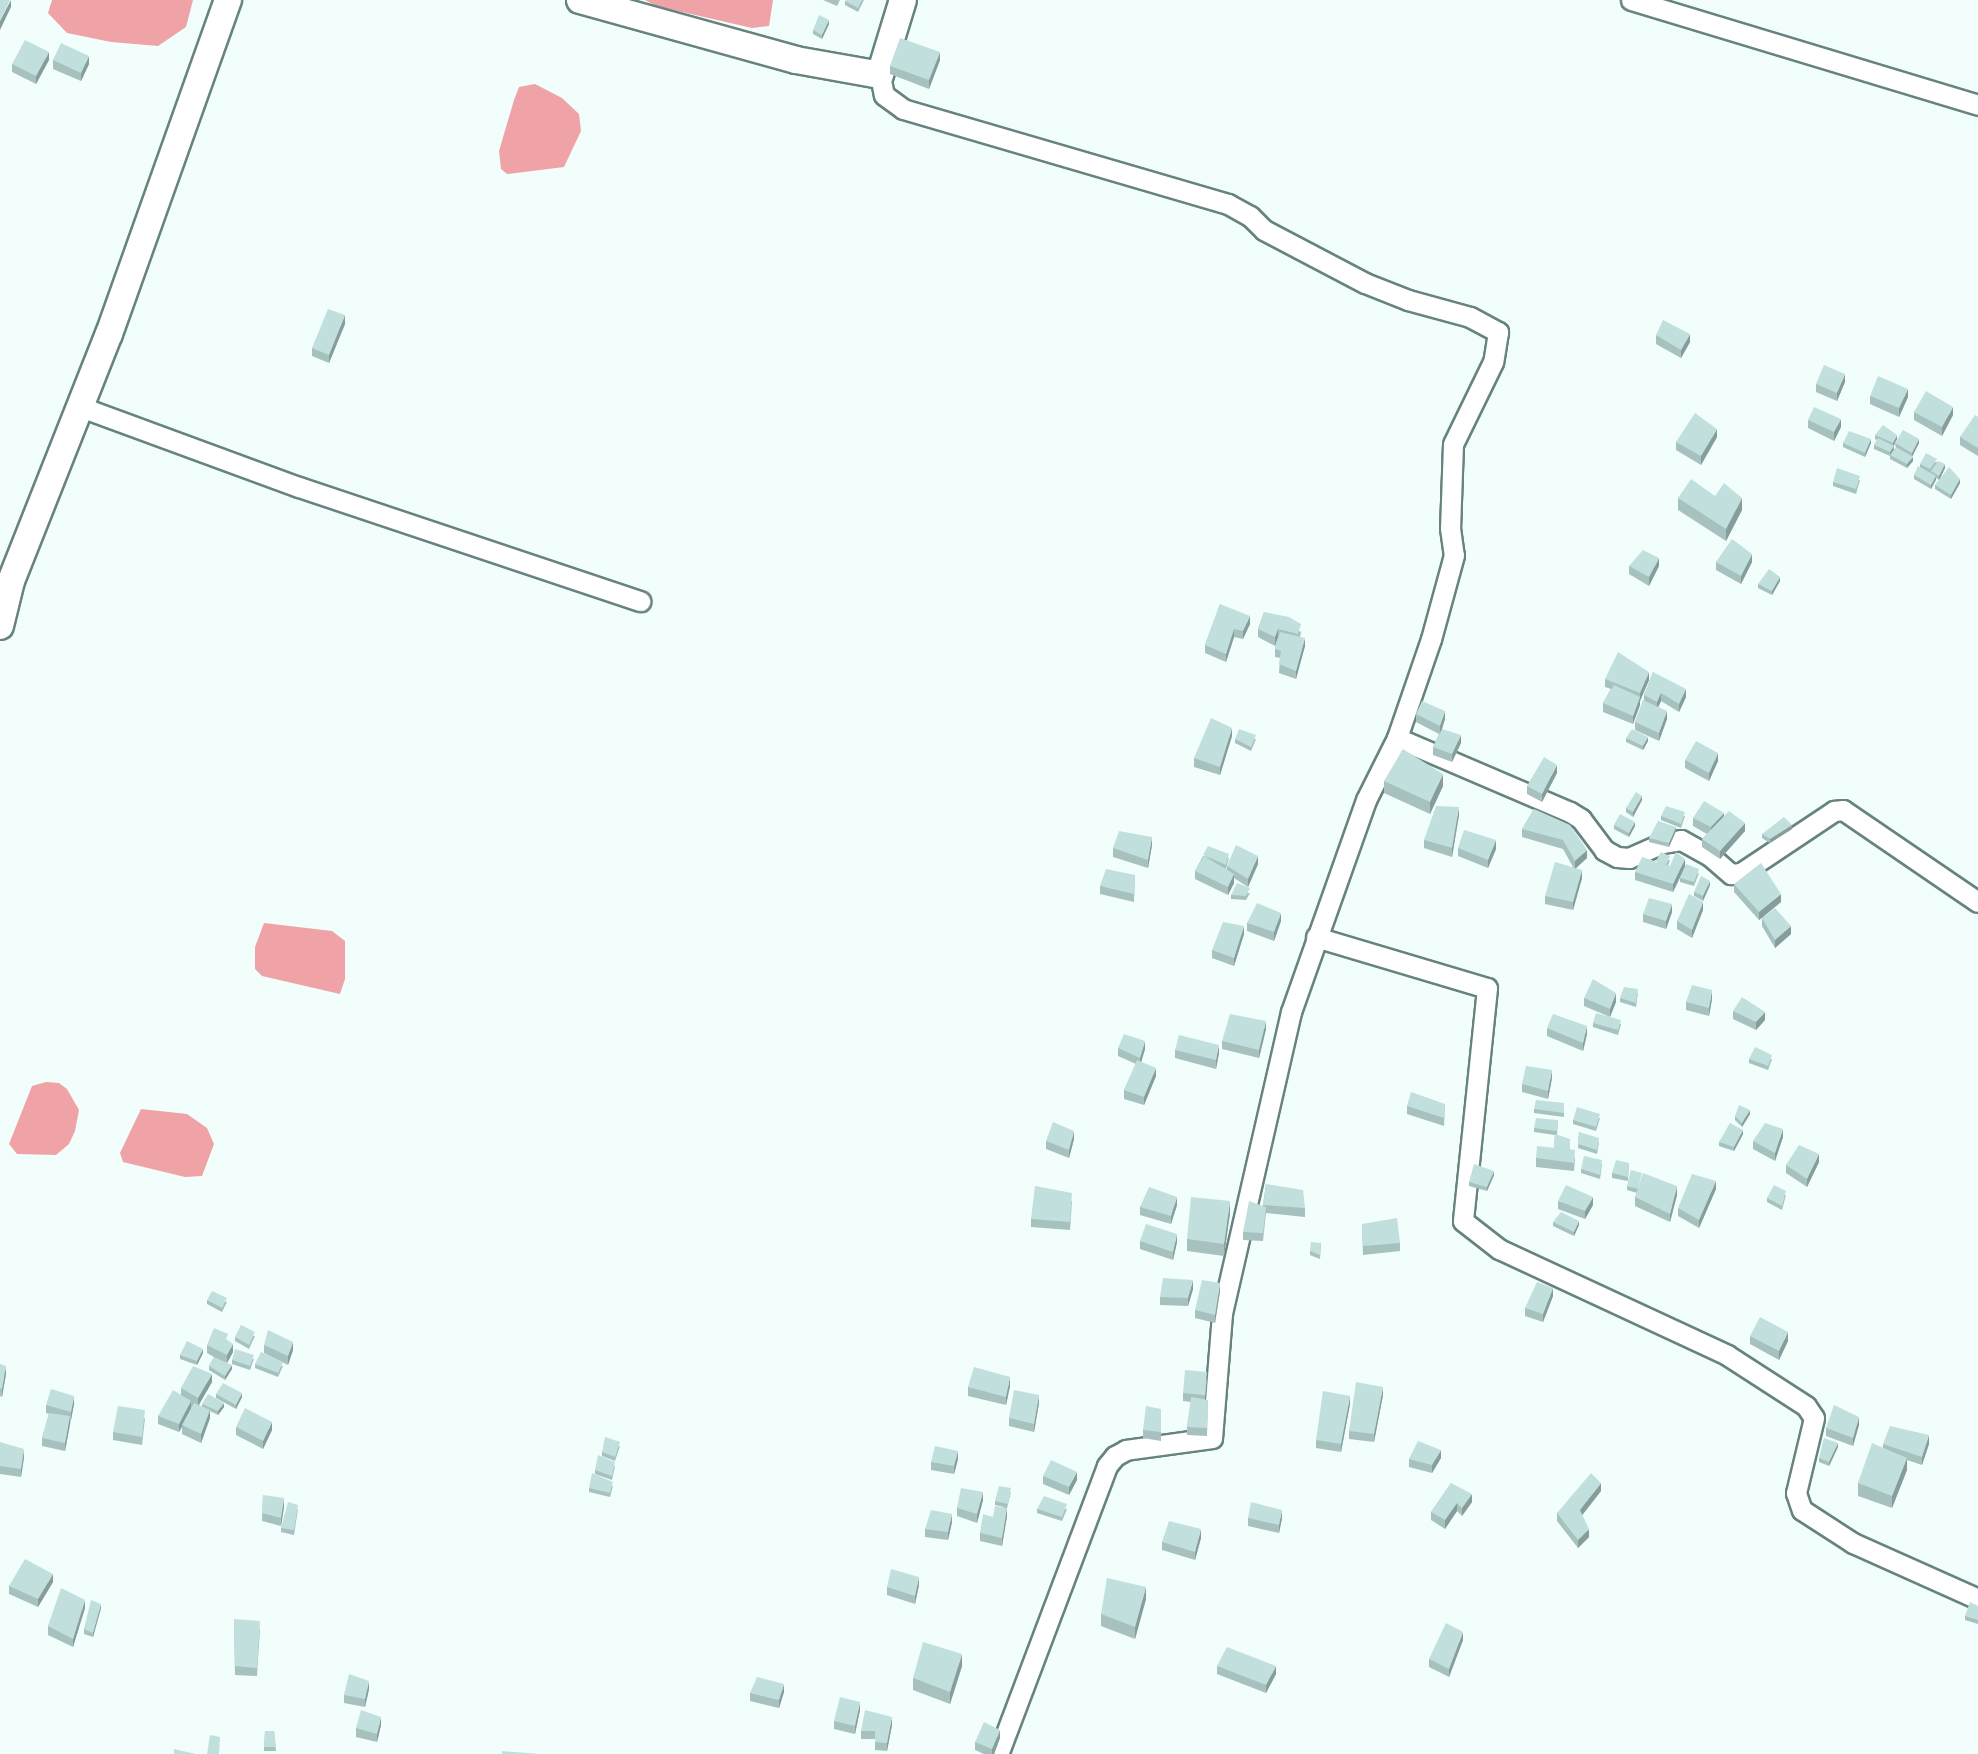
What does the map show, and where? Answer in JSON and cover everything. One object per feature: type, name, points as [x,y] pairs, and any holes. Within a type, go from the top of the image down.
[{"type":"main road","points":[[0,626],[6,580],[80,407],[172,165],[228,0]]},
{"type":"main road","points":[[580,0],[796,60],[880,75],[903,0]]},
{"type":"street","points":[[1632,0],[1978,106]]},
{"type":"street","points":[[880,75],[884,95],[903,108],[1228,204],[1250,216],[1264,230],[1365,283],[1408,300],[1470,317],[1497,332],[1493,362],[1454,444],[1450,517],[1454,555],[1431,639],[1397,738],[1366,800],[1291,1012],[1222,1314],[1212,1438],[1126,1450],[1115,1456],[1107,1466],[998,1754]]},
{"type":"street","points":[[80,407],[299,487],[640,601]]},
{"type":"street","points":[[1397,738],[1570,812],[1581,819],[1604,850],[1617,857],[1629,858],[1662,843],[1681,840],[1710,856],[1731,874],[1741,873],[1834,811],[1843,810],[1978,902]]},
{"type":"street","points":[[1316,937],[1487,989],[1463,1221],[1499,1249],[1727,1354],[1806,1406],[1814,1418],[1796,1493],[1802,1510],[1853,1543],[1978,1599]]},
{"type":"shaded area","points":[[52,0],[193,0],[186,27],[158,46],[111,42],[67,33],[48,13]]},
{"type":"shaded area","points":[[645,0],[773,0],[769,26],[752,28],[656,6]]},
{"type":"shaded area","points":[[535,84],[562,98],[579,114],[581,131],[564,167],[507,174],[501,169],[499,151],[514,100],[519,87]]},
{"type":"shaded area","points":[[264,923],[332,931],[345,941],[345,979],[340,994],[262,976],[255,969],[255,947]]},
{"type":"shaded area","points":[[46,1082],[59,1083],[67,1089],[79,1110],[75,1131],[69,1144],[56,1155],[17,1154],[9,1144],[32,1086]]},
{"type":"shaded area","points":[[141,1109],[187,1114],[207,1128],[214,1144],[202,1176],[185,1177],[123,1162],[120,1153]]},
{"type":"building","points":[[0,0],[10,0],[0,21]]},
{"type":"building","points":[[846,0],[862,0],[858,8]]},
{"type":"building","points":[[819,15],[829,20],[822,35],[813,30]]},
{"type":"building","points":[[900,38],[940,52],[929,80],[890,66]]},
{"type":"building","points":[[25,40],[49,52],[36,76],[12,64]]},
{"type":"building","points":[[61,43],[89,56],[81,73],[53,60]]},
{"type":"building","points":[[328,309],[345,315],[329,355],[312,348]]},
{"type":"building","points":[[1663,320],[1690,334],[1681,350],[1656,335]]},
{"type":"building","points":[[1824,365],[1845,374],[1837,393],[1816,384]]},
{"type":"building","points":[[1878,376],[1908,389],[1899,408],[1870,396]]},
{"type":"building","points":[[1926,391],[1953,407],[1942,427],[1914,412]]},
{"type":"building","points":[[1814,407],[1841,419],[1834,432],[1808,420]]},
{"type":"building","points":[[1695,413],[1717,429],[1701,456],[1676,442]]},
{"type":"building","points":[[1975,415],[1978,417],[1978,448],[1960,437]]},
{"type":"building","points":[[1883,425],[1897,435],[1893,443],[1875,435]]},
{"type":"building","points":[[1903,430],[1919,439],[1912,453],[1895,443]]},
{"type":"building","points":[[1849,431],[1871,439],[1865,453],[1843,443]]},
{"type":"building","points":[[1878,438],[1894,446],[1890,452],[1874,445]]},
{"type":"building","points":[[1896,447],[1913,457],[1907,464],[1890,455]]},
{"type":"building","points":[[1926,453],[1937,459],[1930,469],[1920,464]]},
{"type":"building","points":[[1938,461],[1945,464],[1939,476],[1931,471]]},
{"type":"building","points":[[1918,466],[1936,476],[1931,485],[1914,475]]},
{"type":"building","points":[[1949,467],[1960,479],[1951,495],[1935,485]]},
{"type":"building","points":[[1837,468],[1860,476],[1856,489],[1833,482]]},
{"type":"building","points":[[1691,479],[1715,496],[1724,483],[1742,498],[1726,529],[1678,498]]},
{"type":"building","points":[[1732,539],[1752,554],[1741,576],[1716,562]]},
{"type":"building","points":[[1643,550],[1659,558],[1649,577],[1629,566]]},
{"type":"building","points":[[1769,569],[1780,577],[1772,591],[1758,584]]},
{"type":"building","points":[[1220,604],[1250,616],[1243,631],[1234,629],[1226,654],[1205,645]]},
{"type":"building","points":[[1264,612],[1289,617],[1301,624],[1298,634],[1278,629],[1275,637],[1258,629]]},
{"type":"building","points":[[1280,632],[1305,638],[1296,671],[1279,664],[1281,651],[1275,649]]},
{"type":"building","points":[[1618,652],[1649,672],[1640,693],[1605,679]]},
{"type":"building","points":[[1653,672],[1686,689],[1679,704],[1661,693],[1657,702],[1644,695]]},
{"type":"building","points":[[1614,685],[1640,697],[1633,716],[1603,703]]},
{"type":"building","points":[[1643,700],[1667,711],[1659,733],[1635,722]]},
{"type":"building","points":[[1422,701],[1445,711],[1440,726],[1416,714]]},
{"type":"building","points":[[1211,718],[1232,728],[1220,767],[1194,758]]},
{"type":"building","points":[[1239,729],[1256,735],[1251,747],[1235,739]]},
{"type":"building","points":[[1442,729],[1461,735],[1452,754],[1433,747]]},
{"type":"building","points":[[1632,729],[1648,737],[1643,746],[1626,738]]},
{"type":"building","points":[[1696,741],[1718,753],[1709,773],[1685,760]]},
{"type":"building","points":[[1403,749],[1443,774],[1430,802],[1384,781]]},
{"type":"building","points":[[1544,757],[1557,765],[1542,794],[1527,786]]},
{"type":"building","points":[[1636,792],[1642,796],[1633,812],[1626,808]]},
{"type":"building","points":[[1704,801],[1724,813],[1711,827],[1693,818]]},
{"type":"building","points":[[1436,806],[1459,807],[1452,848],[1424,840]]},
{"type":"building","points":[[1666,806],[1685,812],[1681,824],[1661,816]]},
{"type":"building","points":[[1534,809],[1570,825],[1587,850],[1575,861],[1563,840],[1522,829]]},
{"type":"building","points":[[1729,811],[1745,823],[1720,851],[1702,839]]},
{"type":"building","points":[[1620,814],[1635,822],[1629,833],[1614,825]]},
{"type":"building","points":[[1784,817],[1792,825],[1770,839],[1762,834]]},
{"type":"building","points":[[1658,821],[1676,827],[1669,843],[1649,838]]},
{"type":"building","points":[[1464,830],[1496,840],[1488,860],[1458,848]]},
{"type":"building","points":[[1119,831],[1152,837],[1148,860],[1113,848]]},
{"type":"building","points":[[1236,845],[1258,856],[1248,879],[1227,866]]},
{"type":"building","points":[[1208,846],[1229,854],[1226,865],[1203,855]]},
{"type":"building","points":[[1661,852],[1670,856],[1666,865],[1656,861]]},
{"type":"building","points":[[1676,852],[1685,859],[1673,884],[1635,872],[1642,857],[1670,866]]},
{"type":"building","points":[[1204,856],[1234,874],[1228,887],[1195,871]]},
{"type":"building","points":[[1555,862],[1582,870],[1573,902],[1545,896]]},
{"type":"building","points":[[1761,863],[1781,894],[1759,912],[1734,884]]},
{"type":"building","points":[[1686,864],[1699,869],[1694,882],[1680,878]]},
{"type":"building","points":[[1106,869],[1135,875],[1134,894],[1100,886]]},
{"type":"building","points":[[1701,876],[1710,881],[1703,896],[1694,892]]},
{"type":"building","points":[[1237,883],[1250,888],[1246,896],[1231,895]]},
{"type":"building","points":[[1689,894],[1703,902],[1692,930],[1677,921]]},
{"type":"building","points":[[1649,898],[1672,904],[1666,921],[1643,914]]},
{"type":"building","points":[[1257,903],[1281,913],[1274,932],[1247,923]]},
{"type":"building","points":[[1775,908],[1791,926],[1775,940],[1762,918]]},
{"type":"building","points":[[1223,922],[1244,926],[1234,958],[1212,950]]},
{"type":"building","points":[[1593,979],[1616,993],[1610,1009],[1584,998]]},
{"type":"building","points":[[1692,985],[1712,990],[1709,1008],[1686,1002]]},
{"type":"building","points":[[1624,987],[1638,989],[1636,1003],[1620,998]]},
{"type":"building","points":[[1742,997],[1765,1012],[1756,1022],[1733,1011]]},
{"type":"building","points":[[1596,1013],[1621,1020],[1618,1030],[1593,1023]]},
{"type":"building","points":[[1230,1014],[1266,1021],[1259,1050],[1222,1041]]},
{"type":"building","points":[[1553,1014],[1587,1026],[1583,1043],[1547,1028]]},
{"type":"building","points":[[1124,1034],[1145,1041],[1140,1058],[1118,1048]]},
{"type":"building","points":[[1179,1035],[1219,1045],[1216,1060],[1175,1050]]},
{"type":"building","points":[[1755,1047],[1772,1055],[1768,1066],[1749,1059]]},
{"type":"building","points":[[1137,1060],[1156,1068],[1144,1097],[1124,1090]]},
{"type":"building","points":[[1526,1066],[1552,1070],[1548,1091],[1522,1084]]},
{"type":"building","points":[[1411,1092],[1445,1104],[1444,1118],[1407,1106]]},
{"type":"building","points":[[1536,1100],[1564,1103],[1564,1113],[1534,1109]]},
{"type":"building","points":[[1739,1105],[1750,1110],[1742,1123],[1735,1116]]},
{"type":"building","points":[[1577,1107],[1600,1114],[1596,1127],[1573,1120]]},
{"type":"building","points":[[1536,1118],[1558,1120],[1557,1131],[1534,1128]]},
{"type":"building","points":[[1053,1122],[1074,1131],[1069,1150],[1046,1141]]},
{"type":"building","points":[[1730,1123],[1743,1130],[1734,1147],[1719,1142]]},
{"type":"building","points":[[1765,1123],[1783,1129],[1775,1153],[1753,1141]]},
{"type":"building","points":[[1579,1132],[1599,1138],[1597,1150],[1578,1144]]},
{"type":"building","points":[[1555,1134],[1570,1139],[1570,1150],[1554,1148]]},
{"type":"building","points":[[1799,1145],[1819,1154],[1807,1179],[1786,1165]]},
{"type":"building","points":[[1537,1146],[1575,1150],[1574,1163],[1536,1158]]},
{"type":"building","points":[[1584,1156],[1602,1160],[1600,1175],[1581,1169]]},
{"type":"building","points":[[1616,1160],[1629,1163],[1628,1177],[1612,1173]]},
{"type":"building","points":[[1474,1164],[1494,1171],[1487,1187],[1469,1182]]},
{"type":"building","points":[[1631,1170],[1642,1173],[1638,1189],[1627,1186]]},
{"type":"building","points":[[1643,1173],[1677,1186],[1670,1214],[1635,1197]]},
{"type":"building","points":[[1692,1174],[1716,1181],[1699,1220],[1678,1208]]},
{"type":"building","points":[[1266,1184],[1303,1190],[1305,1208],[1263,1205]]},
{"type":"building","points":[[1566,1185],[1593,1197],[1585,1211],[1558,1201]]},
{"type":"building","points":[[1774,1185],[1786,1191],[1782,1206],[1767,1198]]},
{"type":"building","points":[[1035,1186],[1072,1193],[1070,1222],[1031,1219]]},
{"type":"building","points":[[1149,1187],[1177,1197],[1171,1216],[1140,1207]]},
{"type":"building","points":[[1191,1197],[1230,1201],[1224,1244],[1187,1239]]},
{"type":"building","points":[[1249,1201],[1266,1207],[1263,1233],[1243,1232]]},
{"type":"building","points":[[1561,1212],[1579,1221],[1574,1232],[1553,1222]]},
{"type":"building","points":[[1397,1218],[1400,1243],[1363,1246],[1362,1224]]},
{"type":"building","points":[[1146,1224],[1177,1234],[1173,1252],[1140,1241]]},
{"type":"building","points":[[1311,1242],[1321,1243],[1320,1255],[1310,1251]]},
{"type":"building","points":[[1163,1278],[1193,1280],[1188,1298],[1160,1297]]},
{"type":"building","points":[[1202,1280],[1220,1283],[1215,1315],[1195,1310]]},
{"type":"building","points":[[1537,1282],[1553,1288],[1543,1314],[1525,1308]]},
{"type":"building","points":[[212,1291],[227,1298],[222,1308],[207,1300]]},
{"type":"building","points":[[1760,1317],[1788,1332],[1779,1351],[1750,1336]]},
{"type":"building","points":[[241,1325],[255,1332],[249,1345],[235,1337]]},
{"type":"building","points":[[214,1328],[228,1334],[226,1339],[233,1344],[227,1355],[207,1345]]},
{"type":"building","points":[[268,1330],[293,1342],[288,1356],[264,1345]]},
{"type":"building","points":[[187,1341],[203,1349],[197,1361],[180,1355]]},
{"type":"building","points":[[235,1349],[254,1355],[250,1366],[232,1360]]},
{"type":"building","points":[[261,1352],[283,1362],[278,1373],[255,1364]]},
{"type":"building","points":[[214,1357],[232,1365],[225,1376],[209,1366]]},
{"type":"building","points":[[0,1364],[6,1366],[2,1389],[0,1388]]},
{"type":"building","points":[[193,1366],[212,1374],[198,1398],[181,1388]]},
{"type":"building","points":[[974,1367],[1010,1377],[1006,1397],[968,1387]]},
{"type":"building","points":[[1185,1370],[1207,1372],[1205,1395],[1183,1393]]},
{"type":"building","points":[[1356,1382],[1383,1387],[1374,1434],[1349,1431]]},
{"type":"building","points":[[223,1383],[242,1393],[236,1405],[216,1394]]},
{"type":"building","points":[[51,1389],[74,1396],[71,1412],[46,1405]]},
{"type":"building","points":[[173,1390],[191,1401],[179,1424],[158,1416]]},
{"type":"building","points":[[1014,1390],[1039,1395],[1034,1424],[1009,1418]]},
{"type":"building","points":[[1323,1391],[1350,1396],[1341,1444],[1316,1440]]},
{"type":"building","points":[[208,1394],[224,1403],[218,1411],[202,1404]]},
{"type":"building","points":[[1191,1397],[1208,1400],[1207,1428],[1187,1427]]},
{"type":"building","points":[[194,1403],[210,1410],[201,1434],[182,1425]]},
{"type":"building","points":[[1834,1405],[1859,1417],[1853,1438],[1826,1428]]},
{"type":"building","points":[[118,1406],[145,1410],[142,1437],[113,1432]]},
{"type":"building","points":[[1146,1406],[1161,1409],[1161,1432],[1143,1430]]},
{"type":"building","points":[[245,1408],[272,1422],[263,1441],[236,1427]]},
{"type":"building","points":[[49,1413],[70,1416],[65,1443],[42,1438]]},
{"type":"building","points":[[1890,1426],[1929,1435],[1922,1457],[1883,1444]]},
{"type":"building","points":[[605,1437],[620,1442],[615,1457],[602,1452]]},
{"type":"building","points":[[1824,1438],[1838,1443],[1829,1462],[1819,1458]]},
{"type":"building","points":[[1418,1441],[1441,1450],[1432,1465],[1409,1459]]},
{"type":"building","points":[[0,1442],[24,1449],[21,1469],[0,1466]]},
{"type":"building","points":[[1872,1443],[1907,1458],[1892,1496],[1858,1483]]},
{"type":"building","points":[[935,1446],[958,1451],[954,1466],[931,1462]]},
{"type":"building","points":[[598,1455],[615,1462],[612,1476],[595,1470]]},
{"type":"building","points":[[1051,1460],[1077,1472],[1069,1487],[1043,1476]]},
{"type":"building","points":[[592,1473],[613,1482],[610,1493],[589,1488]]},
{"type":"building","points":[[1591,1473],[1601,1483],[1580,1510],[1589,1529],[1578,1540],[1557,1513]]},
{"type":"building","points":[[1451,1483],[1472,1494],[1462,1508],[1457,1503],[1445,1520],[1431,1512]]},
{"type":"building","points":[[999,1486],[1011,1488],[1008,1504],[995,1501]]},
{"type":"building","points":[[961,1488],[983,1492],[977,1514],[957,1508]]},
{"type":"building","points":[[263,1495],[284,1498],[281,1518],[262,1513]]},
{"type":"building","points":[[1044,1496],[1067,1504],[1062,1517],[1037,1509]]},
{"type":"building","points":[[288,1502],[298,1505],[294,1530],[281,1528]]},
{"type":"building","points":[[1251,1502],[1282,1510],[1279,1525],[1248,1518]]},
{"type":"building","points":[[995,1506],[1007,1508],[1002,1538],[980,1533],[983,1514],[993,1517]]},
{"type":"building","points":[[931,1510],[952,1514],[948,1532],[925,1529]]},
{"type":"building","points":[[1169,1521],[1201,1529],[1195,1552],[1162,1542]]},
{"type":"building","points":[[25,1559],[53,1574],[38,1599],[9,1586]]},
{"type":"building","points":[[891,1569],[919,1577],[915,1596],[887,1587]]},
{"type":"building","points":[[1107,1578],[1146,1587],[1135,1627],[1101,1614]]},
{"type":"building","points":[[61,1588],[85,1600],[73,1639],[48,1626]]},
{"type":"building","points":[[91,1600],[101,1604],[93,1633],[84,1629]]},
{"type":"building","points":[[1970,1602],[1978,1606],[1978,1620],[1965,1616]]},
{"type":"building","points":[[234,1619],[260,1621],[257,1668],[235,1666]]},
{"type":"building","points":[[1446,1623],[1463,1632],[1449,1669],[1429,1659]]},
{"type":"building","points":[[923,1642],[962,1654],[950,1692],[913,1678]]},
{"type":"building","points":[[1227,1647],[1276,1666],[1266,1685],[1217,1666]]},
{"type":"building","points":[[349,1674],[369,1681],[365,1699],[344,1695]]},
{"type":"building","points":[[757,1677],[784,1684],[779,1700],[750,1693]]},
{"type":"building","points":[[840,1697],[860,1702],[855,1726],[834,1721]]},
{"type":"building","points":[[361,1710],[381,1717],[377,1734],[356,1728]]},
{"type":"building","points":[[865,1710],[892,1717],[887,1743],[875,1742],[875,1731],[861,1731]]},
{"type":"building","points":[[984,1722],[1000,1730],[992,1749],[975,1742]]},
{"type":"building","points":[[265,1731],[274,1731],[276,1747],[264,1747]]},
{"type":"building","points":[[210,1735],[220,1737],[219,1754],[207,1754]]},
{"type":"building","points":[[174,1749],[196,1754],[174,1754]]},
{"type":"building","points":[[502,1751],[540,1754],[502,1754]]}]
